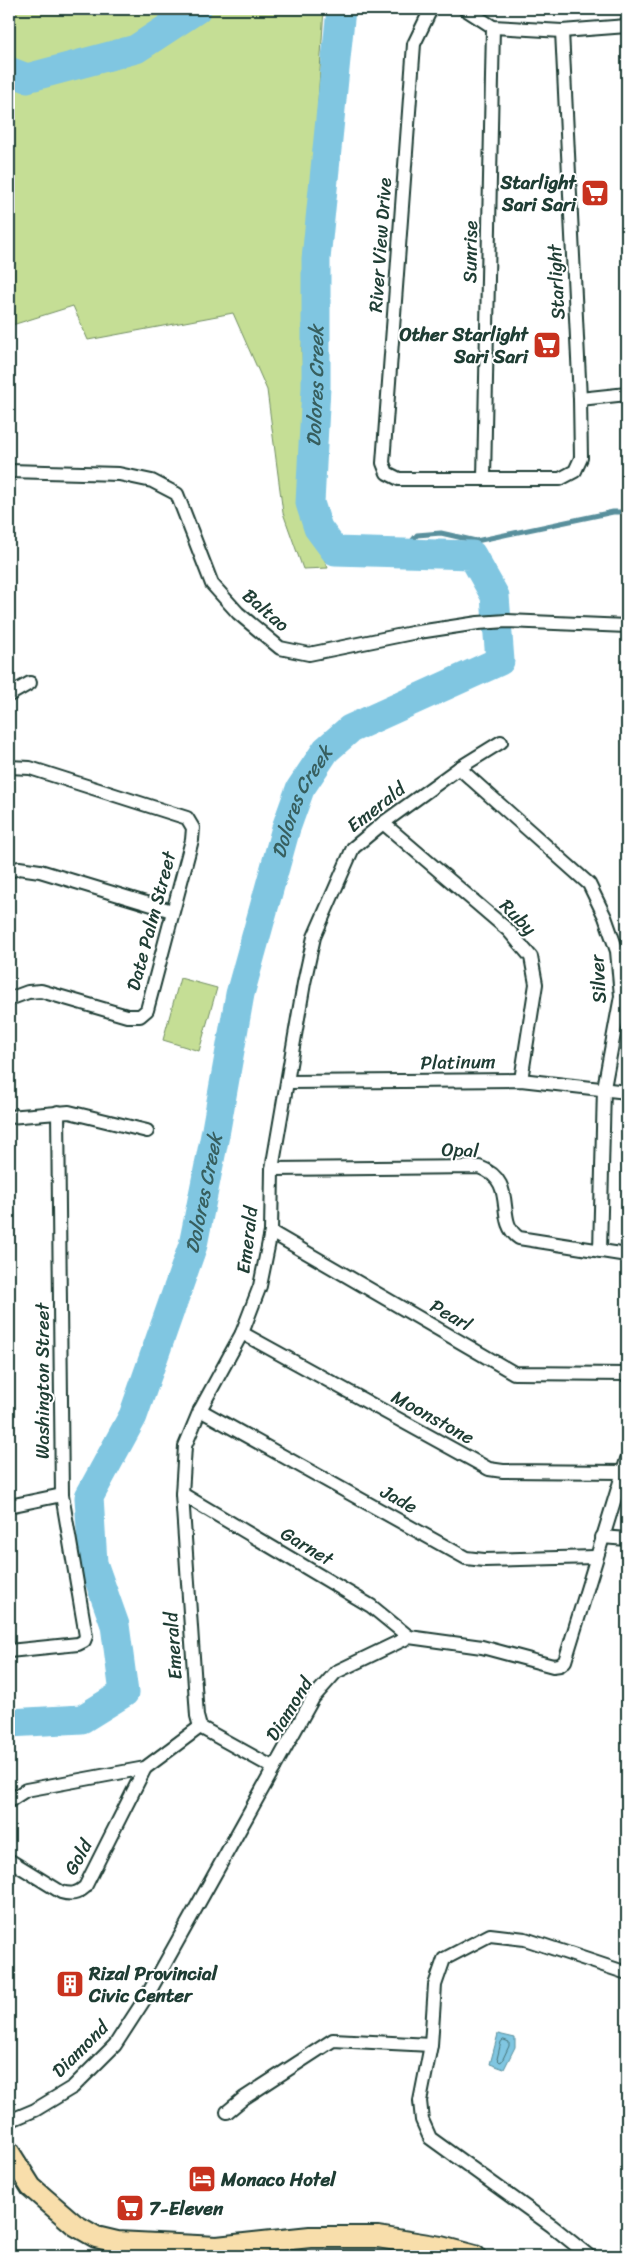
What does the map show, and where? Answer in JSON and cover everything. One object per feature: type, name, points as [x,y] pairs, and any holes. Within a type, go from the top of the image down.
[{"type":"main road","points":[[9,2152],[31,2187],[75,2226],[96,2237],[117,2242],[238,2251],[310,2237],[378,2237],[441,2247],[475,2256]]},
{"type":"street","name":"River View Drive","points":[[399,479],[387,473],[383,463],[383,453],[414,44],[431,9]]},
{"type":"street","points":[[465,9],[493,26],[562,32],[627,26]]},
{"type":"street","name":"Sunrise","points":[[484,478],[493,26]]},
{"type":"street","name":"Starlight","points":[[399,479],[560,479],[575,471],[581,458],[580,400],[562,32]]},
{"type":"street","points":[[580,400],[627,394]]},
{"type":"street","name":"Baltao","points":[[9,471],[119,474],[152,481],[177,494],[212,584],[238,613],[280,648],[309,654],[412,633],[478,623],[507,621],[627,626]]},
{"type":"street","points":[[9,695],[30,683]]},
{"type":"street","name":"Emerald","points":[[200,1727],[196,1706],[182,1494],[185,1446],[200,1410],[242,1333],[260,1286],[271,1232],[272,1169],[304,983],[314,937],[353,848],[383,823],[459,768],[501,742]]},
{"type":"street","name":"Date Palm Street","points":[[9,767],[30,768],[187,818],[193,828],[192,840],[147,1010],[140,1016],[127,1016],[41,991],[28,992],[9,998]]},
{"type":"street","name":"Silver","points":[[459,768],[589,884],[605,917],[617,951],[621,996],[604,1088],[600,1251]]},
{"type":"street","name":"Ruby","points":[[383,823],[509,930],[530,956],[536,984],[521,1080]]},
{"type":"street","points":[[9,871],[19,868],[40,871],[172,911]]},
{"type":"street","name":"Platinum","points":[[288,1082],[521,1080],[627,1092]]},
{"type":"street","name":"Washington Street","points":[[9,1651],[78,1644],[84,1641],[86,1636],[62,1495],[58,1112]]},
{"type":"street","points":[[9,1117],[69,1112],[109,1120],[147,1131]]},
{"type":"street","name":"Opal","points":[[272,1169],[479,1167],[491,1172],[499,1180],[510,1226],[515,1235],[524,1240],[627,1256]]},
{"type":"street","name":"Pearl","points":[[271,1232],[514,1373],[627,1374]]},
{"type":"street","name":"Moonstone","points":[[242,1333],[489,1469],[503,1471],[623,1472]]},
{"type":"street","name":"Jade","points":[[200,1410],[466,1558],[484,1560],[595,1557]]},
{"type":"street","points":[[409,1637],[482,1647],[553,1666],[560,1665],[565,1661],[595,1557],[627,1459]]},
{"type":"street","name":"Garnet","points":[[182,1494],[371,1606],[409,1637]]},
{"type":"street","points":[[9,1506],[62,1495]]},
{"type":"street","points":[[602,1537],[627,1539]]},
{"type":"street","name":"Diamond","points":[[9,2121],[35,2110],[73,2086],[115,2045],[148,1994],[313,1698],[336,1672],[409,1637]]},
{"type":"street","points":[[200,1727],[274,1768]]},
{"type":"street","name":"Gold","points":[[9,1860],[61,1892],[68,1894],[79,1893],[84,1887],[145,1768],[200,1727]]},
{"type":"street","name":"Gold","points":[[9,1801],[26,1790],[145,1768]]},
{"type":"street","points":[[588,2256],[552,2226],[430,2138],[422,2120],[420,2101],[431,2045],[435,1985],[444,1959],[490,1935],[525,1939],[627,1973]]},
{"type":"street","points":[[227,2112],[244,2098],[333,2040],[431,2045]]},
{"type":"green space","points":[[9,9],[324,9],[302,348],[307,517],[328,568],[303,569],[283,513],[267,390],[233,313],[88,340],[73,306],[9,326]]},
{"type":"green space","points":[[180,978],[217,988],[199,1051],[163,1040]]},
{"type":"water","points":[[498,2034],[515,2038],[515,2047],[504,2069],[490,2064]]},
{"type":"waterway","name":"Dolores Creek","points":[[9,71],[27,78],[136,49],[197,9]]},
{"type":"waterway","name":"Dolores Creek","points":[[9,1723],[82,1719],[124,1693],[115,1625],[93,1563],[89,1497],[133,1416],[193,1245],[240,994],[286,828],[300,789],[326,750],[350,729],[500,661],[495,596],[472,555],[335,551],[318,528],[310,503],[316,387],[316,259],[341,9]]},
{"type":"waterway","points":[[402,553],[417,535],[441,533],[476,541],[613,512],[627,512]]},
{"type":"place","name":"Starlight Sari Sari","points":[[595,193]]},
{"type":"place","name":"Other Starlight Sari Sari","points":[[547,345]]},
{"type":"place","name":"Rizal Provincial Civic Center","points":[[70,1984]]},
{"type":"place","name":"Monaco Hotel","points":[[202,2179]]},
{"type":"place","name":"7-Eleven","points":[[130,2208]]}]
